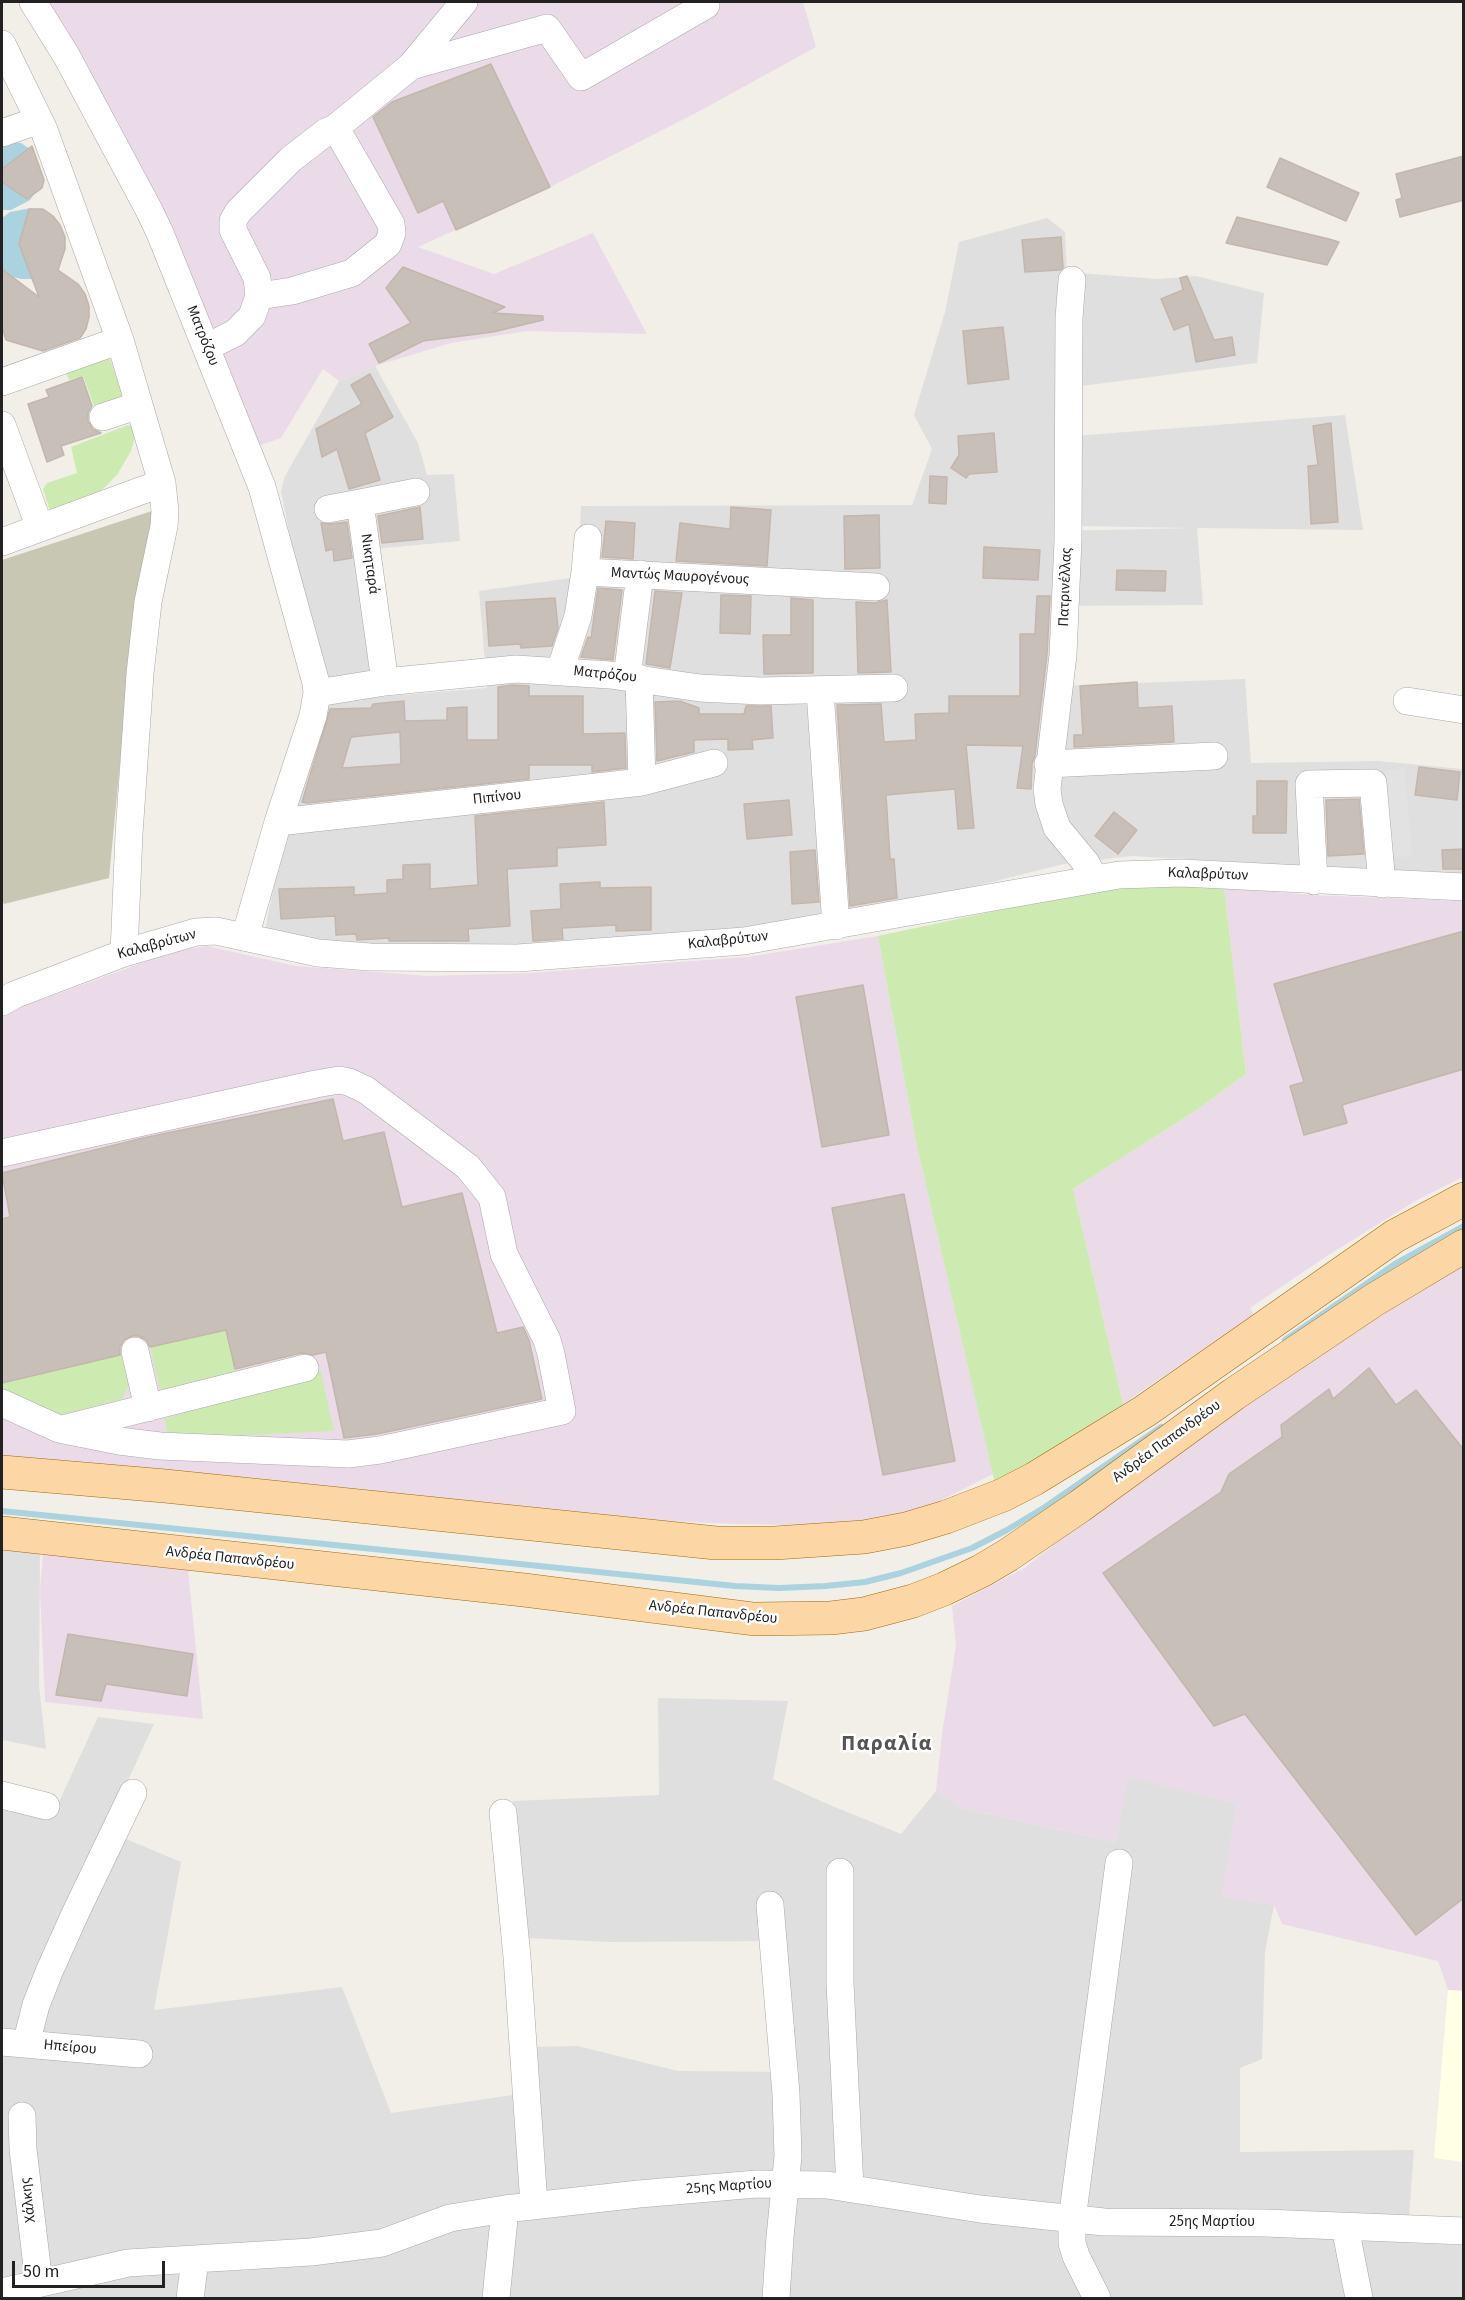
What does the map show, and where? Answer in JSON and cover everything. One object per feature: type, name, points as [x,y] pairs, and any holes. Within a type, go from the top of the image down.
[{"type":"main road","points":[[2,1472],[165,1486],[716,1543],[775,1543],[864,1537],[946,1517],[1003,1495],[1034,1479],[1145,1411],[1395,1236],[1464,1199]]},
{"type":"main road","name":"Ανδρέα Παπανδρέου","points":[[2,1533],[524,1590],[754,1619],[831,1618],[864,1614],[934,1593],[981,1571],[1008,1555],[1072,1512],[1234,1394],[1374,1300],[1464,1246]]},
{"type":"street","name":"Ματρόζου","points":[[33,2],[66,56],[149,210],[207,347],[262,486],[317,693],[313,716],[278,822],[245,937]]},
{"type":"street","points":[[207,347],[235,333],[252,315],[259,296],[257,278],[233,230],[233,221],[238,212],[291,159],[326,132],[334,129],[411,66],[464,2]]},
{"type":"street","points":[[411,66],[547,28],[582,77],[706,5]]},
{"type":"street","points":[[2,44],[39,120],[120,340],[162,483],[164,526],[148,603],[140,674],[124,952]]},
{"type":"street","points":[[2,133],[39,120]]},
{"type":"street","points":[[259,296],[292,291],[352,273],[388,244],[392,224],[341,137],[334,129]]},
{"type":"street","name":"Πατρινέλλας","points":[[1072,280],[1069,318],[1068,540],[1063,655],[1048,764],[1047,789],[1057,828],[1086,863],[1095,879]]},
{"type":"street","points":[[2,382],[120,340]]},
{"type":"street","points":[[103,417],[139,405]]},
{"type":"street","points":[[2,426],[40,528]]},
{"type":"street","points":[[2,542],[162,483]]},
{"type":"street","points":[[328,509],[416,492]]},
{"type":"street","name":"Νικηταρά","points":[[360,503],[385,682]]},
{"type":"street","points":[[560,671],[576,623],[588,538]]},
{"type":"street","name":"Μαντώς Μαυρογένους","points":[[585,572],[876,587]]},
{"type":"street","points":[[640,574],[633,677],[642,782]]},
{"type":"street","name":"Ματρόζου","points":[[317,693],[385,682],[516,669],[633,677],[700,688],[820,691],[894,688]]},
{"type":"street","points":[[820,691],[836,926]]},
{"type":"street","points":[[1407,701],[1464,710]]},
{"type":"street","points":[[1048,764],[1214,756]]},
{"type":"street","name":"Πιπίνου","points":[[278,822],[642,782],[714,764]]},
{"type":"street","points":[[1314,881],[1310,784],[1373,783],[1382,884]]},
{"type":"street","name":"Καλαβρύτων","points":[[2,1002],[14,995],[124,952],[196,932],[216,931],[318,953],[370,957],[519,958],[744,941],[1119,875],[1182,873],[1464,887]]},
{"type":"street","points":[[2,1153],[315,1084],[339,1080],[349,1082],[366,1090],[468,1167],[492,1197],[504,1254],[547,1340],[562,1411],[357,1454],[138,1444],[59,1429],[2,1403]]},
{"type":"street","points":[[135,1351],[148,1408]]},
{"type":"street","points":[[59,1429],[305,1368]]},
{"type":"street","points":[[14,2043],[36,2005],[75,1914],[134,1793]]},
{"type":"street","points":[[2,1795],[45,1806]]},
{"type":"street","points":[[503,1813],[517,1957],[534,2205]]},
{"type":"street","points":[[1097,2298],[1076,2256],[1072,2243],[1072,2220],[1119,1863]]},
{"type":"street","points":[[840,1872],[840,1983],[850,2188]]},
{"type":"street","points":[[770,1905],[786,2094],[787,2183],[782,2215],[776,2298]]},
{"type":"street","name":"Ηπείρου","points":[[14,2043],[139,2054]]},
{"type":"street","name":"Χάλκης","points":[[22,2116],[23,2149],[39,2283]]},
{"type":"street","name":"25ης Μαρτίου","points":[[2,2292],[128,2263],[311,2252],[382,2243],[450,2218],[505,2209],[651,2193],[787,2183],[850,2188],[980,2209],[1072,2220],[1464,2231]]},
{"type":"street","points":[[496,2298],[505,2209]]},
{"type":"street","points":[[1345,2227],[1359,2298]]},
{"type":"street","points":[[190,2298],[195,2260]]},
{"type":"shaded area","points":[[44,2],[803,2],[816,47],[696,113],[550,187],[418,247],[494,274],[593,233],[647,334],[527,331],[451,343],[375,366],[339,381],[323,369],[281,438],[255,447]]},
{"type":"shaded area","points":[[1047,218],[1065,232],[1067,271],[1055,531],[1194,528],[1076,526],[1074,436],[1345,415],[1363,530],[1197,528],[1203,605],[1055,606],[1053,686],[1245,679],[1251,763],[1378,761],[1463,769],[1463,875],[1132,856],[1064,864],[867,913],[817,923],[503,952],[325,946],[265,931],[284,831],[323,702],[281,491],[285,476],[339,381],[375,366],[418,443],[427,475],[454,474],[460,541],[363,550],[377,697],[487,688],[479,591],[578,577],[581,506],[912,505],[932,449],[914,415],[945,312],[959,242]]},
{"type":"shaded area","points":[[1079,273],[1158,279],[1196,276],[1264,293],[1257,363],[1074,387]]},
{"type":"shaded area","points":[[155,510],[136,596],[109,878],[4,904],[2,900],[2,560]]},
{"type":"shaded area","points":[[1405,769],[1412,856],[1392,858],[1385,770]]},
{"type":"shaded area","points":[[1224,887],[1311,895],[1463,901],[1463,1177],[1417,1200],[1327,1256],[1250,1308],[1254,1314],[1123,1404],[1073,1189],[1198,1109],[1246,1074]]},
{"type":"shaded area","points":[[878,936],[916,1142],[993,1474],[926,1508],[893,1520],[798,1525],[734,1524],[646,1520],[2,1456],[2,1016],[174,951],[207,946],[296,966],[428,976],[529,973],[747,957]]},
{"type":"shaded area","points":[[1463,1262],[1463,1991],[1448,1990],[1438,1961],[1282,1924],[1274,1905],[1221,1896],[1237,1804],[1128,1777],[1116,1842],[962,1808],[936,1791],[956,1645],[952,1606],[1023,1569],[1166,1458],[1319,1350]]},
{"type":"shaded area","points":[[2,1548],[40,1552],[39,1685],[46,1749],[3,1740]]},
{"type":"shaded area","points":[[43,1554],[188,1570],[203,1719],[45,1702],[40,1591]]},
{"type":"shaded area","points":[[658,1698],[788,1701],[773,1779],[901,1834],[936,1791],[962,1808],[1116,1842],[1127,1776],[1237,1804],[1222,1896],[1274,1905],[1265,1952],[1262,2059],[1240,2068],[1240,2152],[1414,2150],[1407,2243],[1463,2245],[1463,2298],[2,2298],[2,1804],[52,1817],[98,1717],[154,1724],[105,1830],[181,1862],[154,2010],[342,1987],[391,2113],[533,2092],[532,2047],[578,2046],[678,2071],[794,2072],[784,1941],[609,1942],[527,1938],[513,1801],[659,1795]]},
{"type":"shaded area","points":[[1448,1990],[1463,1991],[1463,2162],[1434,2158]]},
{"type":"green space","points":[[106,357],[110,359],[122,393],[120,399],[94,406],[83,376],[69,380],[65,371]]},
{"type":"green space","points":[[128,425],[133,427],[136,434],[131,451],[117,475],[98,494],[50,511],[43,489],[47,483],[77,473],[71,447]]},
{"type":"green space","points":[[1133,886],[1224,887],[1246,1074],[1198,1109],[1073,1189],[1123,1404],[1094,1426],[995,1484],[916,1142],[878,936],[1009,908]]},
{"type":"green space","points":[[226,1330],[235,1372],[160,1390],[150,1347]]},
{"type":"green space","points":[[121,1354],[129,1385],[122,1399],[57,1416],[2,1389],[2,1383]]},
{"type":"green space","points":[[321,1371],[334,1431],[168,1439],[165,1419]]},
{"type":"water","points":[[2,140],[21,143],[30,149],[37,190],[30,200],[11,210],[2,210],[2,182],[7,168],[2,169]]},
{"type":"water","points":[[31,208],[42,212],[32,279],[21,279],[10,276],[2,269],[2,218],[10,212]]},
{"type":"building","points":[[491,64],[550,187],[456,230],[443,201],[418,213],[373,117],[392,102]]},
{"type":"building","points":[[32,146],[44,180],[42,188],[27,199],[2,182],[2,169]]},
{"type":"building","points":[[1464,156],[1464,200],[1400,217],[1396,200],[1402,198],[1396,174]]},
{"type":"building","points":[[1280,158],[1359,193],[1346,221],[1267,187]]},
{"type":"building","points":[[29,209],[43,209],[60,225],[65,237],[65,249],[58,270],[78,284],[89,306],[86,329],[80,338],[43,351],[6,340],[2,327],[2,269],[39,297],[19,244]]},
{"type":"building","points":[[1237,217],[1339,242],[1327,265],[1226,243]]},
{"type":"building","points":[[1061,237],[1063,268],[1025,272],[1022,240]]},
{"type":"building","points":[[403,267],[505,307],[493,313],[543,316],[543,320],[493,332],[423,341],[379,363],[369,344],[411,323],[386,288]]},
{"type":"building","points":[[1187,276],[1214,340],[1232,337],[1235,355],[1196,362],[1189,324],[1174,330],[1161,299],[1183,290],[1180,278]]},
{"type":"building","points":[[1003,327],[1009,379],[968,384],[963,331]]},
{"type":"building","points":[[370,374],[393,417],[365,433],[380,480],[349,489],[337,449],[322,457],[316,429],[362,404],[351,385]]},
{"type":"building","points":[[82,377],[92,406],[88,413],[88,421],[93,429],[101,433],[61,446],[64,455],[47,462],[28,404],[49,397],[46,390]]},
{"type":"building","points":[[1331,423],[1338,522],[1311,524],[1308,466],[1318,465],[1313,426]]},
{"type":"building","points":[[994,433],[997,472],[969,474],[966,478],[951,468],[959,455],[958,436]]},
{"type":"building","points":[[930,476],[947,477],[946,504],[929,503]]},
{"type":"building","points":[[420,507],[423,539],[382,543],[378,516]]},
{"type":"building","points":[[731,507],[771,510],[767,566],[676,561],[680,523],[730,529]]},
{"type":"building","points":[[879,515],[880,568],[845,569],[844,516]]},
{"type":"building","points":[[606,521],[635,523],[633,559],[602,557]]},
{"type":"building","points":[[347,522],[352,558],[334,561],[333,549],[326,551],[321,523]]},
{"type":"building","points":[[984,547],[1040,550],[1038,580],[983,578]]},
{"type":"building","points":[[1117,570],[1166,571],[1165,591],[1116,590]]},
{"type":"building","points":[[598,588],[622,590],[613,660],[581,657],[588,637],[591,638]]},
{"type":"building","points":[[655,591],[682,593],[670,668],[646,664]]},
{"type":"building","points":[[721,595],[751,596],[750,634],[720,633]]},
{"type":"building","points":[[1037,596],[1050,596],[1047,654],[1032,764],[1031,789],[1017,788],[1023,746],[966,745],[974,828],[958,829],[955,789],[886,795],[890,859],[894,859],[897,898],[850,906],[837,705],[881,704],[884,742],[916,740],[915,714],[949,713],[949,696],[1020,696],[1020,634],[1035,634]]},
{"type":"building","points":[[555,598],[558,628],[552,646],[521,648],[520,644],[489,646],[486,602]]},
{"type":"building","points":[[791,598],[813,600],[813,673],[764,674],[763,635],[791,635]]},
{"type":"building","points":[[887,600],[891,672],[858,673],[856,602],[875,603]]},
{"type":"building","points":[[1137,682],[1138,708],[1172,706],[1174,742],[1074,747],[1074,735],[1083,735],[1080,686]]},
{"type":"building","points":[[529,686],[529,696],[583,696],[583,734],[625,733],[626,768],[592,772],[592,765],[529,765],[529,779],[302,802],[330,709],[371,708],[373,704],[404,701],[405,721],[447,720],[447,708],[467,707],[467,740],[498,740],[498,687]],"holes":[[[400,732],[401,764],[342,768],[351,737]]]},
{"type":"building","points":[[680,701],[699,708],[699,714],[744,714],[746,706],[771,706],[773,738],[752,740],[753,749],[728,750],[728,739],[694,740],[694,752],[657,761],[655,702]]},
{"type":"building","points":[[1419,767],[1460,772],[1457,800],[1415,795]]},
{"type":"building","points":[[1257,781],[1287,781],[1286,833],[1253,833],[1253,816],[1257,816]]},
{"type":"building","points":[[1359,799],[1364,854],[1328,856],[1326,800]]},
{"type":"building","points":[[789,800],[792,835],[747,839],[744,804]]},
{"type":"building","points":[[604,802],[606,845],[557,848],[557,866],[507,869],[510,926],[468,929],[469,941],[389,941],[389,938],[357,940],[356,934],[336,935],[335,916],[281,919],[279,889],[354,887],[354,895],[387,893],[387,880],[403,879],[403,865],[430,864],[430,889],[478,885],[475,816]]},
{"type":"building","points":[[1114,812],[1137,830],[1118,854],[1095,836]]},
{"type":"building","points":[[1464,849],[1464,869],[1443,869],[1442,850]]},
{"type":"building","points":[[815,850],[819,902],[792,904],[790,852]]},
{"type":"building","points":[[600,882],[600,888],[651,887],[651,930],[616,931],[616,925],[562,928],[563,939],[533,941],[531,911],[561,909],[560,884]]},
{"type":"building","points":[[1464,931],[1464,1069],[1342,1105],[1347,1123],[1304,1135],[1290,1086],[1304,1082],[1274,984]]},
{"type":"building","points":[[863,985],[889,1135],[822,1147],[796,997]]},
{"type":"building","points":[[333,1099],[343,1141],[384,1132],[402,1207],[462,1193],[497,1333],[523,1327],[529,1340],[542,1399],[377,1434],[344,1438],[326,1352],[313,1355],[301,1353],[235,1369],[226,1330],[150,1347],[146,1340],[139,1336],[132,1336],[124,1340],[120,1347],[120,1355],[2,1383],[2,1219],[10,1217],[2,1173],[143,1138]]},
{"type":"building","points":[[904,1194],[955,1461],[883,1475],[832,1208]]},
{"type":"building","points":[[1369,1368],[1396,1405],[1416,1390],[1464,1450],[1464,1898],[1416,1935],[1245,1714],[1214,1726],[1103,1573],[1221,1492],[1229,1474],[1282,1437],[1281,1425],[1329,1389],[1333,1399]]},
{"type":"building","points":[[68,1634],[193,1654],[187,1696],[106,1684],[101,1701],[56,1695]]},
{"type":"waterway","points":[[1285,1340],[1395,1264],[1464,1226]]},
{"type":"waterway","points":[[2,1511],[735,1586],[779,1588],[826,1586],[865,1582],[901,1573],[972,1548],[1045,1507],[1161,1427]]},
{"type":"district","name":"Παραλία","points":[[887,1745]]}]
